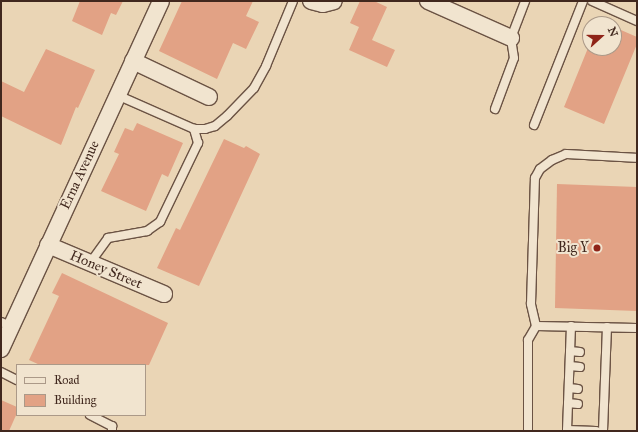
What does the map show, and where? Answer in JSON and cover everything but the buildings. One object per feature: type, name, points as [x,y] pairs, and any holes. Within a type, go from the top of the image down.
[{"type":"street","name":"Erna Avenue","points":[[1,349],[6,324],[48,245],[161,1]]},
{"type":"street","points":[[312,2],[323,4],[334,1]]},
{"type":"street","points":[[428,1],[512,38]]},
{"type":"street","points":[[133,61],[209,98]]},
{"type":"street","name":"Honey Street","points":[[48,245],[164,294]]},
{"type":"lane","points":[[117,95],[194,129],[210,128],[221,122],[254,88],[266,66],[294,1]]},
{"type":"lane","points":[[495,109],[514,58],[512,38],[525,1]]},
{"type":"lane","points":[[534,125],[583,1]]},
{"type":"lane","points":[[592,1],[637,21]]},
{"type":"lane","points":[[90,263],[108,238],[147,231],[160,222],[198,143],[194,129]]},
{"type":"lane","points":[[528,431],[528,340],[536,326],[531,304],[535,178],[540,169],[552,160],[566,154],[637,158]]},
{"type":"lane","points":[[536,326],[637,328]]},
{"type":"lane","points":[[571,326],[567,430],[596,431]]},
{"type":"lane","points":[[603,431],[604,404],[601,389],[606,368],[607,327]]},
{"type":"lane","points":[[570,351],[580,352]]},
{"type":"lane","points":[[597,352],[606,352]]},
{"type":"lane","points":[[570,366],[580,367]]},
{"type":"lane","points":[[596,368],[606,368]]},
{"type":"lane","points":[[1,372],[16,380]]},
{"type":"lane","points":[[569,388],[578,389]]},
{"type":"lane","points":[[568,403],[578,404]]},
{"type":"lane","points":[[595,404],[604,404]]},
{"type":"lane","points":[[92,416],[112,426],[112,431]]},
{"type":"place","name":"Big Y","points":[[597,248]]}]
